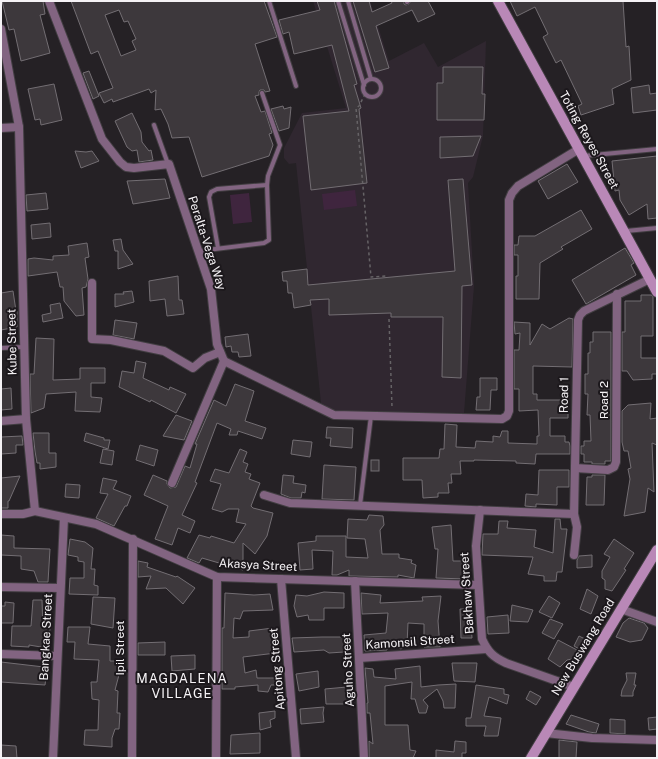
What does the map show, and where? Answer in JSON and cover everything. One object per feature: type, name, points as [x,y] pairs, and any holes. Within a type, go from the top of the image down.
[{"type":"street","points":[[49,1],[102,139],[120,162],[126,167],[134,168],[169,164]]},
{"type":"street","name":"Toting Reyes Street","points":[[498,1],[657,292]]},
{"type":"street","name":"Kube Street","points":[[1,29],[19,127],[26,419],[35,511]]},
{"type":"street","points":[[1,128],[19,127]]},
{"type":"street","points":[[172,483],[224,361],[334,416],[502,419],[507,416],[509,410],[509,200],[512,193],[518,186],[581,153]]},
{"type":"street","name":"Peralta-Vega Way","points":[[169,164],[211,289],[218,344],[224,361]]},
{"type":"street","name":"Road 1","points":[[574,555],[577,527],[574,514],[578,320],[584,310],[650,279]]},
{"type":"street","points":[[92,283],[92,339],[111,340],[164,351],[193,368],[201,360],[220,352]]},
{"type":"street","name":"Road 2","points":[[575,468],[608,470],[614,467],[616,462],[617,294]]},
{"type":"street","points":[[1,421],[26,419]]},
{"type":"street","points":[[264,495],[290,503],[574,514]]},
{"type":"street","name":"Bakhaw Street","points":[[480,510],[476,546],[482,639],[486,649],[496,658],[506,663],[574,687]]},
{"type":"street","name":"Akasya Street","points":[[1,514],[23,514],[35,511],[96,524],[217,577],[478,585]]},
{"type":"street","name":"Bangkae Street","points":[[53,758],[56,656],[64,518]]},
{"type":"street","name":"Ipil Street","points":[[132,539],[132,758]]},
{"type":"street","name":"New Buswang Road","points":[[531,758],[621,609],[654,561],[657,550]]},
{"type":"street","points":[[216,758],[217,577]]},
{"type":"street","name":"Apitong Street","points":[[281,579],[296,758]]},
{"type":"street","name":"Aguho Street","points":[[355,581],[364,758]]},
{"type":"street","points":[[1,587],[60,588]]},
{"type":"street","points":[[621,609],[657,622]]},
{"type":"street","name":"Kamonsil Street","points":[[359,658],[486,649]]},
{"type":"street","points":[[1,654],[56,656]]},
{"type":"street","points":[[546,733],[592,738],[657,740]]},
{"type":"lane","points":[[269,1],[296,86]]},
{"type":"lane","points":[[338,1],[364,85],[363,89],[365,94],[373,98],[380,93],[380,84],[376,80],[371,79],[364,85]]},
{"type":"lane","points":[[348,1],[371,79]]},
{"type":"lane","points":[[198,251],[264,243],[268,241],[268,176],[280,145],[262,93]]},
{"type":"lane","points":[[154,125],[169,164]]},
{"type":"lane","points":[[581,153],[657,149]]},
{"type":"lane","points":[[218,248],[210,197],[211,192],[217,189],[267,185]]},
{"type":"lane","points":[[624,231],[657,228]]},
{"type":"lane","points":[[1,348],[25,346]]},
{"type":"lane","points":[[360,505],[372,416]]},
{"type":"path","points":[[365,94],[359,106],[356,108],[371,277],[387,276]]},
{"type":"path","points":[[388,319],[392,417]]},
{"type":"shaded area","points":[[313,1],[370,1],[389,61],[424,43],[438,67],[486,41],[483,136],[473,177],[468,183],[474,286],[464,413],[334,411],[321,403],[296,163],[289,164],[284,158],[284,148],[302,113],[346,108]]},
{"type":"shaded area","points":[[355,190],[357,206],[324,210],[322,194]]},
{"type":"shaded area","points":[[249,193],[252,222],[233,224],[230,195]]},
{"type":"building","points":[[2,1],[43,1],[45,14],[40,15],[50,53],[21,61],[14,29],[9,30]]},
{"type":"building","points":[[71,1],[264,1],[277,37],[255,44],[270,91],[265,92],[264,90],[260,90],[259,95],[255,96],[261,112],[265,111],[272,133],[269,134],[273,145],[269,156],[202,177],[189,137],[172,138],[168,124],[161,109],[155,110],[156,90],[151,93],[149,89],[113,102],[112,99],[104,103],[99,93],[113,88],[98,51],[91,54]],"holes":[[[119,10],[124,22],[128,21],[136,39],[132,41],[136,50],[121,56],[105,15]]]},
{"type":"building","points":[[317,1],[334,1],[357,84],[354,85],[361,108],[359,109],[367,183],[311,190],[303,116],[349,111],[332,45],[294,54],[289,32],[283,34],[279,20],[320,10]]},
{"type":"building","points":[[353,1],[369,1],[372,12],[392,3],[391,1],[404,1],[404,4],[406,5],[411,1],[428,1],[435,14],[418,22],[412,10],[376,26],[389,68],[375,72]]},
{"type":"building","points":[[510,1],[623,1],[626,47],[629,46],[631,80],[612,89],[614,104],[581,115],[578,106],[582,104],[561,60],[556,63],[543,37],[548,34],[535,7],[517,16]]},
{"type":"building","points":[[443,67],[483,67],[482,94],[485,94],[484,120],[437,120],[437,83],[443,83]]},
{"type":"building","points":[[89,71],[99,96],[93,99],[83,73]]},
{"type":"building","points":[[54,84],[62,120],[41,125],[40,119],[35,120],[28,89]]},
{"type":"building","points":[[649,85],[650,94],[657,93],[657,110],[633,113],[631,88]]},
{"type":"building","points":[[283,106],[284,109],[291,107],[289,128],[279,131],[271,109]]},
{"type":"building","points":[[132,113],[141,132],[142,142],[149,151],[151,150],[153,160],[139,162],[137,150],[132,151],[127,147],[115,121]]},
{"type":"building","points":[[481,136],[473,156],[440,158],[440,137]]},
{"type":"building","points":[[75,151],[92,151],[99,161],[81,168]]},
{"type":"building","points":[[657,156],[657,218],[648,219],[647,204],[629,215],[620,200],[619,190],[615,191],[612,161]]},
{"type":"building","points":[[567,164],[578,182],[548,199],[538,181]]},
{"type":"building","points":[[165,179],[170,198],[133,204],[127,181]]},
{"type":"building","points":[[463,179],[472,285],[462,286],[461,378],[442,377],[443,317],[391,317],[391,313],[329,315],[329,299],[310,300],[311,305],[294,308],[292,293],[288,293],[287,281],[283,281],[282,272],[307,269],[308,285],[455,271],[448,180]]},
{"type":"building","points":[[46,193],[48,209],[27,211],[26,195]]},
{"type":"building","points":[[581,210],[592,229],[561,247],[563,249],[540,263],[539,299],[516,299],[518,255],[514,255],[514,245],[518,245],[519,236],[535,236]]},
{"type":"building","points":[[50,223],[51,237],[32,239],[31,225]]},
{"type":"building","points":[[121,239],[123,250],[133,264],[118,269],[118,251],[115,251],[113,240]]},
{"type":"building","points":[[87,243],[89,257],[85,258],[88,279],[86,287],[82,288],[84,315],[76,316],[64,301],[63,287],[60,287],[57,272],[28,276],[28,259],[34,258],[53,260],[53,256],[69,255],[68,246]]},
{"type":"building","points":[[625,248],[634,263],[631,265],[636,275],[586,304],[572,280]]},
{"type":"building","points":[[178,276],[179,300],[182,300],[184,314],[167,316],[165,299],[150,301],[149,281]]},
{"type":"building","points":[[13,291],[17,311],[17,327],[1,330],[1,293]]},
{"type":"building","points":[[132,291],[134,302],[115,307],[115,294],[124,294],[123,292]]},
{"type":"building","points":[[641,295],[653,296],[653,336],[641,336],[641,358],[657,358],[657,374],[652,374],[652,379],[633,380],[627,371],[622,371],[622,332],[625,332],[625,301],[641,301]]},
{"type":"building","points":[[60,303],[63,318],[43,322],[42,315],[51,313],[50,305]]},
{"type":"building","points":[[569,318],[573,319],[572,367],[533,366],[533,394],[537,394],[537,400],[568,400],[568,418],[550,418],[550,436],[565,436],[565,442],[569,442],[570,454],[536,454],[535,464],[516,463],[516,461],[460,461],[461,474],[451,474],[452,483],[448,483],[449,493],[438,493],[438,497],[423,498],[422,480],[403,480],[403,458],[439,458],[440,449],[444,449],[445,424],[457,425],[456,447],[475,448],[476,441],[493,442],[493,436],[500,437],[502,431],[508,431],[508,443],[537,444],[537,436],[539,436],[538,410],[519,411],[519,389],[514,389],[514,350],[519,350],[520,333],[515,334],[514,322],[530,323],[530,345],[542,324],[550,329]]},
{"type":"building","points":[[115,320],[137,323],[134,339],[113,335]]},
{"type":"building","points":[[593,332],[611,332],[611,461],[605,461],[605,464],[592,464],[592,462],[584,462],[584,454],[581,454],[581,446],[584,446],[584,441],[591,441],[590,415],[587,415],[588,394],[585,394],[585,374],[588,374],[588,353],[590,353],[590,342],[593,342]]},
{"type":"building","points":[[248,334],[251,356],[239,357],[238,352],[232,352],[231,346],[226,347],[225,337]]},
{"type":"building","points":[[36,338],[54,339],[53,380],[80,379],[80,368],[105,368],[105,383],[91,383],[91,397],[102,398],[100,412],[75,411],[76,392],[46,394],[44,408],[31,413],[30,374],[34,374]]},
{"type":"building","points":[[136,361],[146,363],[143,378],[169,390],[170,387],[186,394],[176,413],[151,400],[150,402],[119,387],[122,371],[134,373]]},
{"type":"building","points":[[480,378],[497,378],[497,390],[491,390],[490,410],[476,410],[477,397],[480,397]]},
{"type":"building","points":[[235,384],[254,391],[245,421],[266,428],[262,439],[238,431],[237,435],[229,435],[231,429],[217,423],[195,482],[197,483],[182,515],[195,521],[190,533],[178,528],[172,545],[155,539],[168,506],[144,495],[153,475],[167,481],[170,488],[176,487],[185,466],[190,468],[197,444],[195,444],[214,400],[226,406]]},
{"type":"building","points":[[11,388],[12,409],[1,410],[1,389]]},
{"type":"building","points":[[651,403],[650,419],[657,418],[657,445],[652,443],[654,492],[648,488],[645,512],[624,516],[630,479],[628,469],[631,468],[628,451],[624,451],[622,442],[622,411],[628,405]]},
{"type":"building","points":[[176,415],[192,421],[184,440],[163,436]]},
{"type":"building","points":[[327,427],[353,428],[352,448],[330,446],[331,438],[326,438]]},
{"type":"building","points":[[33,433],[49,433],[49,453],[56,453],[56,467],[40,469],[40,463],[37,463]]},
{"type":"building","points":[[86,433],[104,438],[104,440],[110,440],[108,449],[84,441]]},
{"type":"building","points":[[22,436],[23,445],[16,445],[16,453],[1,454],[1,437]]},
{"type":"building","points":[[293,440],[312,442],[310,457],[291,454]]},
{"type":"building","points":[[140,445],[158,450],[154,466],[136,460]]},
{"type":"building","points":[[103,449],[114,451],[112,465],[100,463]]},
{"type":"building","points":[[240,449],[247,452],[243,462],[248,464],[245,472],[251,474],[249,479],[260,483],[251,506],[253,508],[273,513],[267,536],[255,554],[243,543],[243,570],[202,558],[199,563],[187,558],[199,535],[210,538],[211,536],[234,543],[246,524],[236,522],[239,509],[228,509],[222,512],[212,509],[221,484],[210,481],[215,469],[229,473]]},
{"type":"building","points":[[371,460],[379,460],[379,471],[371,471]]},
{"type":"building","points":[[324,465],[356,467],[354,500],[322,499]]},
{"type":"building","points":[[539,470],[569,470],[569,487],[557,487],[557,505],[536,504],[536,507],[525,506],[526,494],[538,495]]},
{"type":"building","points":[[283,475],[294,476],[293,483],[306,485],[305,493],[302,492],[301,498],[291,498],[281,494]]},
{"type":"building","points":[[592,475],[605,475],[604,505],[586,505],[587,477],[592,477]]},
{"type":"building","points":[[20,476],[8,501],[8,508],[1,508],[1,478]]},
{"type":"building","points":[[103,478],[117,481],[113,489],[131,496],[127,506],[125,506],[114,526],[96,518],[108,494],[100,493]]},
{"type":"building","points":[[66,484],[80,485],[79,498],[65,497]]},
{"type":"building","points":[[369,515],[383,516],[384,525],[380,530],[382,554],[399,554],[399,558],[412,560],[411,563],[416,565],[414,578],[398,575],[398,577],[349,576],[349,570],[337,575],[332,575],[333,551],[312,550],[313,569],[300,570],[298,543],[316,541],[316,536],[346,536],[346,557],[368,558],[365,539],[347,538],[348,519],[367,520]]},
{"type":"building","points":[[555,519],[560,519],[561,529],[567,529],[562,572],[557,572],[556,581],[544,581],[544,576],[528,574],[533,557],[482,555],[483,534],[498,534],[499,521],[508,521],[507,528],[536,530],[534,547],[553,553]]},
{"type":"building","points":[[451,525],[453,561],[463,561],[466,579],[436,578],[438,549],[435,549],[432,527]]},
{"type":"building","points":[[1,535],[14,536],[14,548],[50,549],[48,582],[38,582],[34,571],[21,569],[21,556],[1,555]]},
{"type":"building","points":[[70,539],[85,542],[93,548],[91,569],[95,569],[94,585],[98,586],[98,595],[69,594],[70,578],[84,578],[84,562],[78,561],[78,557],[68,555]]},
{"type":"building","points":[[614,539],[634,553],[624,569],[626,570],[612,591],[605,589],[605,580],[602,578],[602,571],[610,557],[604,554]]},
{"type":"building","points":[[592,555],[592,567],[577,568],[577,560],[579,556]]},
{"type":"building","points":[[138,561],[148,563],[147,567],[176,577],[177,576],[195,588],[183,604],[166,588],[146,589],[151,576],[138,577]]},
{"type":"building","points":[[587,589],[598,596],[591,614],[580,609]]},
{"type":"building","points":[[324,592],[344,593],[344,608],[324,608],[324,620],[309,620],[308,615],[297,617],[294,606],[296,595],[307,596]]},
{"type":"building","points":[[225,593],[254,595],[270,594],[273,610],[243,611],[240,619],[234,618],[233,638],[249,637],[249,631],[273,628],[276,653],[243,657],[245,673],[256,670],[257,678],[275,678],[275,685],[271,685],[268,692],[258,691],[258,685],[235,687],[235,689],[222,689],[222,628],[224,628]]},
{"type":"building","points":[[361,593],[381,595],[380,603],[423,601],[422,597],[441,596],[438,621],[440,647],[424,647],[424,624],[408,623],[407,645],[401,649],[387,643],[387,650],[365,651],[364,635],[386,633],[388,613],[362,614]]},
{"type":"building","points":[[549,596],[560,603],[552,618],[539,612]]},
{"type":"building","points":[[93,597],[115,598],[113,628],[91,624]]},
{"type":"building","points":[[33,600],[42,600],[43,628],[50,629],[47,648],[29,645],[29,647],[11,646],[12,626],[31,626]]},
{"type":"building","points":[[5,602],[14,603],[13,623],[1,623],[1,606],[5,606]]},
{"type":"building","points":[[512,605],[533,610],[528,622],[510,621]]},
{"type":"building","points":[[460,609],[470,609],[472,638],[461,638]]},
{"type":"building","points":[[508,615],[509,633],[488,634],[487,617]]},
{"type":"building","points":[[629,618],[644,623],[648,628],[642,640],[630,642],[616,637],[623,623]]},
{"type":"building","points":[[550,619],[563,624],[554,639],[542,633]]},
{"type":"building","points":[[68,627],[90,627],[88,644],[110,646],[110,661],[120,661],[120,671],[115,690],[118,691],[117,713],[120,713],[119,729],[115,729],[112,738],[112,747],[84,745],[85,730],[98,730],[99,700],[92,699],[91,682],[97,682],[99,660],[74,659],[75,642],[67,642]]},
{"type":"building","points":[[579,636],[587,640],[581,650],[574,646]]},
{"type":"building","points":[[346,637],[344,652],[329,653],[324,650],[294,652],[292,638]]},
{"type":"building","points":[[558,640],[577,650],[572,659],[567,660],[560,667],[548,659]]},
{"type":"building","points":[[165,642],[165,655],[138,655],[138,643]]},
{"type":"building","points":[[195,655],[195,669],[172,671],[171,656]]},
{"type":"building","points":[[1,662],[44,667],[43,677],[46,677],[45,685],[1,682]]},
{"type":"building","points":[[452,663],[477,663],[475,682],[454,681]]},
{"type":"building","points":[[420,666],[421,687],[456,684],[455,708],[444,708],[443,701],[437,689],[423,700],[428,706],[426,713],[419,713],[415,699],[411,699],[412,682],[385,686],[385,725],[408,725],[410,750],[416,751],[413,758],[369,758],[369,741],[373,744],[370,713],[367,713],[368,703],[365,668],[373,669],[374,677],[396,679],[395,669]]},
{"type":"building","points":[[318,671],[319,687],[299,691],[296,674]]},
{"type":"building","points":[[626,673],[636,673],[634,685],[636,685],[633,696],[621,696],[627,680]]},
{"type":"building","points":[[476,685],[504,689],[504,694],[509,695],[507,704],[489,697],[484,716],[501,718],[498,736],[484,736],[486,726],[466,726],[466,718],[471,718]]},
{"type":"building","points":[[347,687],[348,704],[326,704],[325,689]]},
{"type":"building","points":[[530,691],[541,697],[536,705],[526,699]]},
{"type":"building","points":[[324,707],[324,722],[301,724],[300,709]]},
{"type":"building","points":[[275,711],[275,718],[270,720],[271,727],[260,730],[259,713]]},
{"type":"building","points":[[571,715],[599,724],[596,733],[566,724]]},
{"type":"building","points":[[657,717],[657,729],[649,730],[648,718]]},
{"type":"building","points":[[610,719],[625,720],[625,734],[610,733]]},
{"type":"building","points":[[260,733],[260,753],[230,754],[231,735]]},
{"type":"building","points":[[559,740],[577,742],[576,758],[559,758]]},
{"type":"building","points":[[455,741],[466,742],[466,753],[462,753],[462,758],[436,758],[436,750],[454,752]]},
{"type":"building","points":[[1,745],[16,746],[17,758],[1,758]]},
{"type":"district","name":"MAGDALENA VILLAGE","points":[[182,686]]}]
